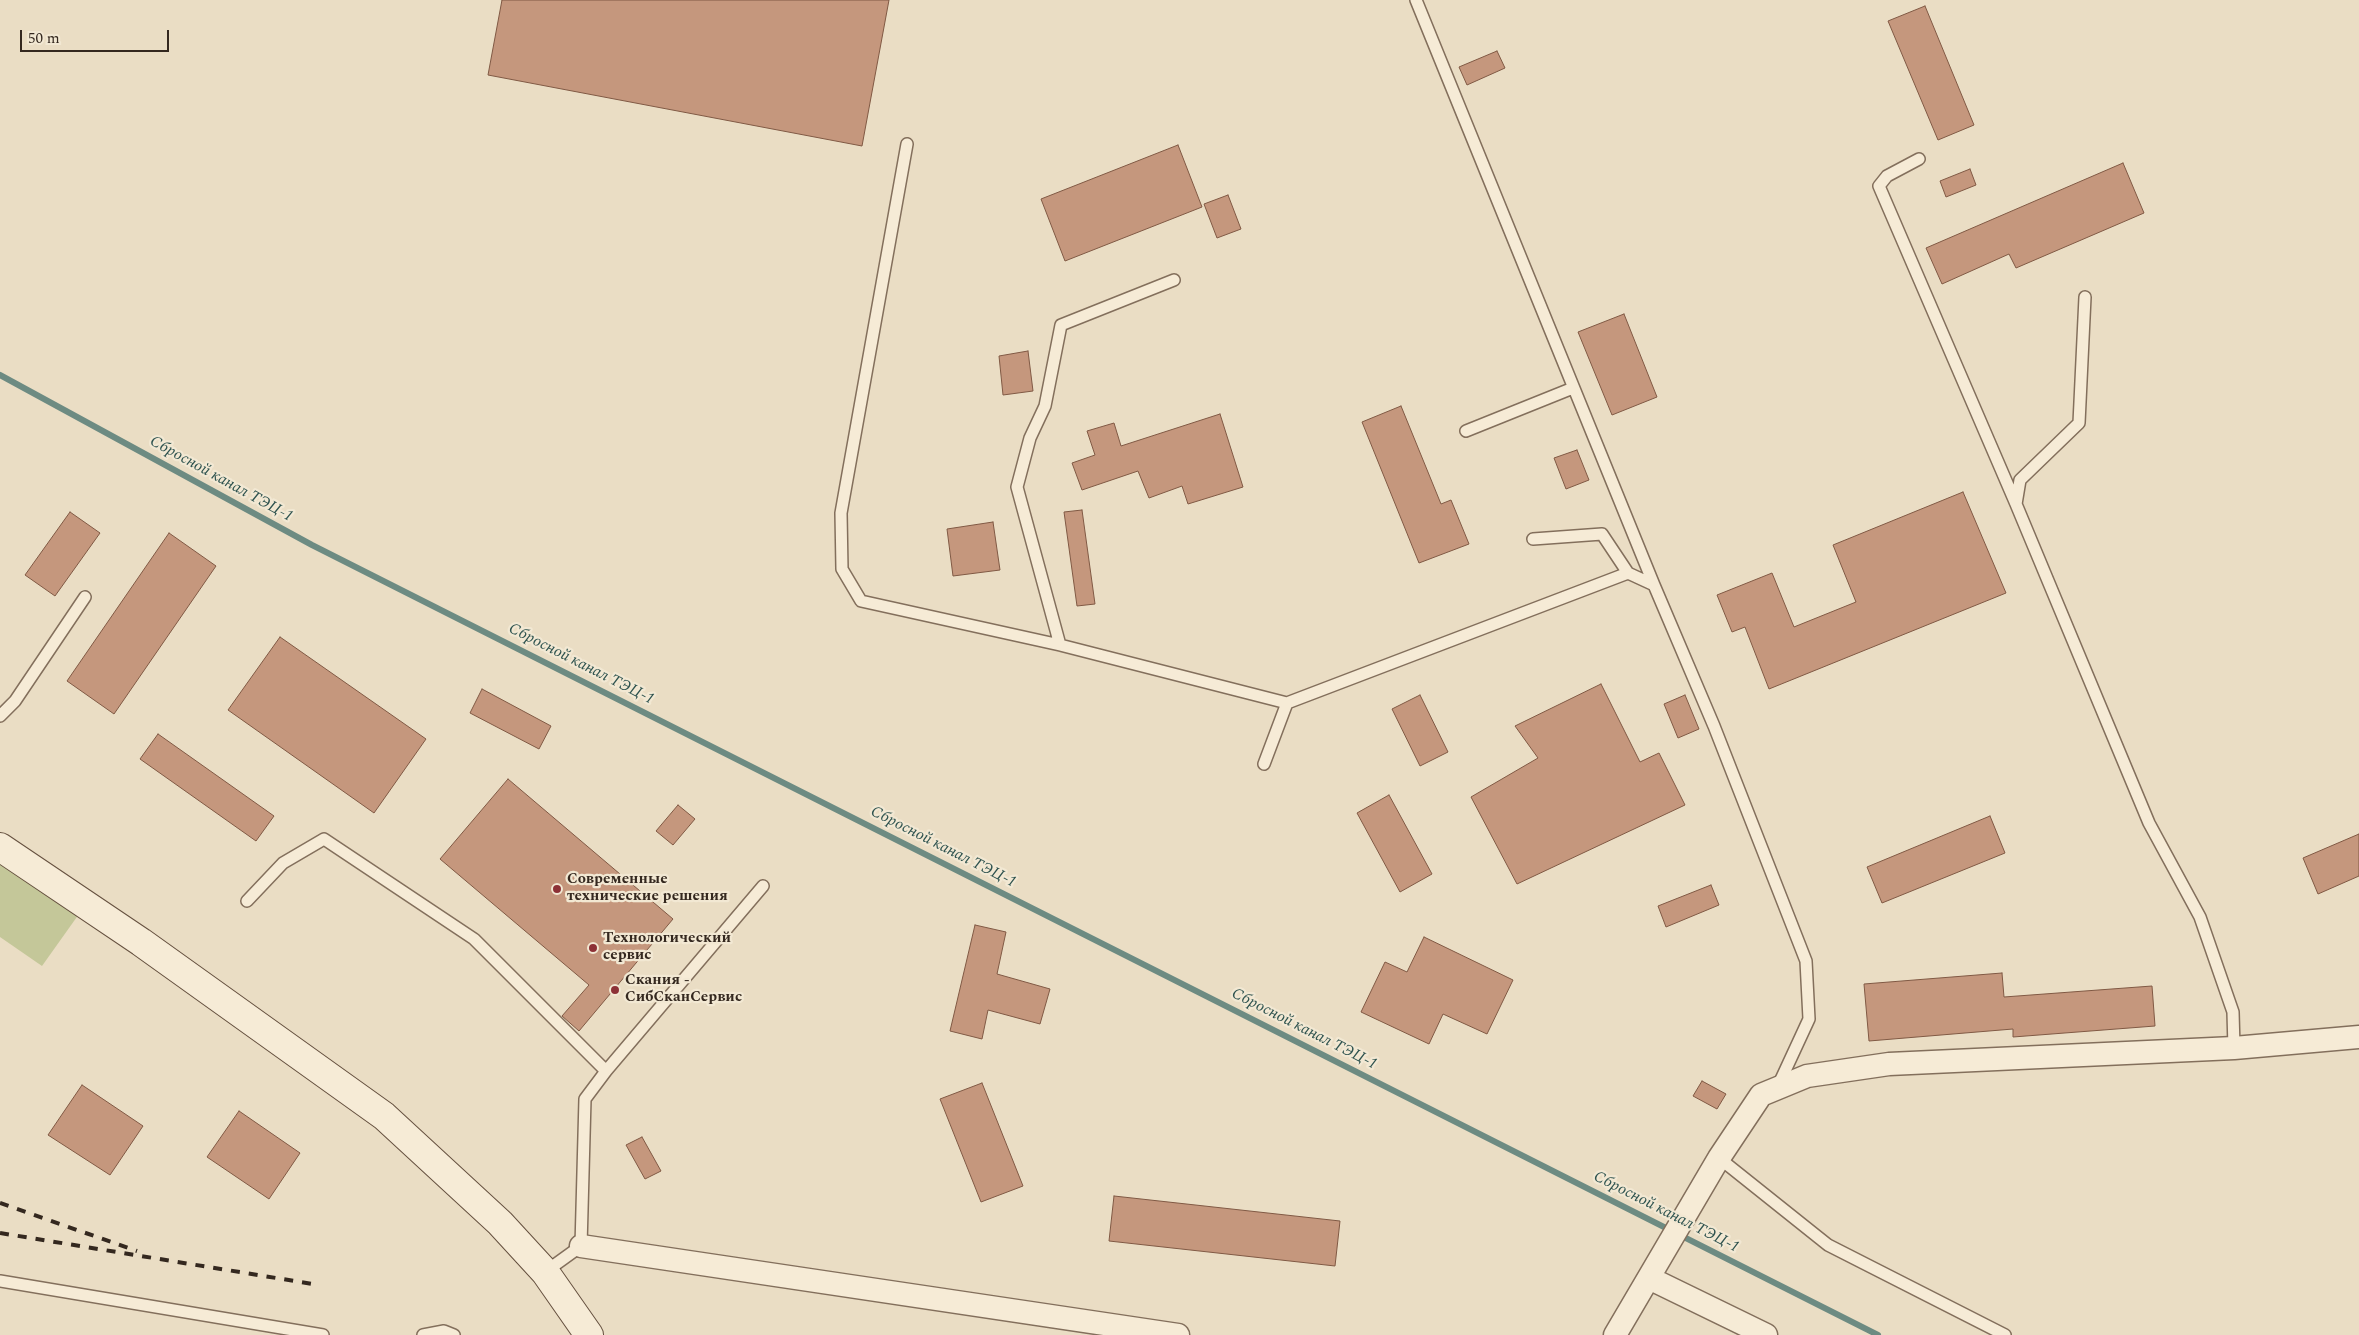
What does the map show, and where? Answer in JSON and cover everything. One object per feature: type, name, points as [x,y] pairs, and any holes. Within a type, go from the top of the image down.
[{"type":"main road","points":[[0,847],[141,942],[384,1116],[500,1222],[544,1272],[589,1335]]},
{"type":"street","points":[[1615,1335],[1719,1158],[1761,1095],[1778,1088],[1808,1076],[1889,1064],[2234,1048],[2359,1037]]},
{"type":"street","points":[[580,1246],[1178,1335]]},
{"type":"street","points":[[1654,1268],[1766,1335]]},
{"type":"lane","points":[[1416,0],[1573,388],[1714,726],[1806,961],[1809,1019],[1778,1088]]},
{"type":"lane","points":[[906,144],[841,513],[842,569],[861,601],[1060,645],[1287,703],[1628,574]]},
{"type":"lane","points":[[1919,159],[1887,176],[1879,186],[2016,504],[2149,823],[2200,917],[2233,1012],[2234,1048]]},
{"type":"lane","points":[[1060,645],[1017,487],[1030,438],[1045,406],[1061,324],[1174,280]]},
{"type":"lane","points":[[2016,504],[2020,480],[2079,423],[2085,297]]},
{"type":"lane","points":[[1466,431],[1573,388]]},
{"type":"lane","points":[[1533,539],[1602,534],[1628,574],[1654,585]]},
{"type":"lane","points":[[0,716],[15,701],[85,597]]},
{"type":"lane","points":[[1264,764],[1287,703]]},
{"type":"lane","points":[[247,901],[283,863],[324,839],[474,939],[606,1071]]},
{"type":"lane","points":[[544,1272],[580,1246],[585,1099],[606,1071],[763,886]]},
{"type":"lane","points":[[1719,1158],[1828,1245],[2005,1335]]},
{"type":"lane","points":[[0,1281],[322,1335]]},
{"type":"lane","points":[[423,1335],[444,1331],[454,1335]]},
{"type":"green space","points":[[0,861],[79,914],[42,966],[0,937]]},
{"type":"building","points":[[502,0],[889,0],[862,146],[488,75]]},
{"type":"building","points":[[1925,6],[1974,125],[1938,140],[1888,21]]},
{"type":"building","points":[[1497,51],[1505,68],[1467,85],[1459,67]]},
{"type":"building","points":[[1178,145],[1202,207],[1065,261],[1041,199]]},
{"type":"building","points":[[2123,163],[2144,213],[2016,268],[2009,254],[1942,284],[1926,248]]},
{"type":"building","points":[[1970,169],[1976,185],[1946,197],[1940,181]]},
{"type":"building","points":[[1228,195],[1241,229],[1217,238],[1204,204]]},
{"type":"building","points":[[1624,314],[1657,397],[1612,415],[1578,332]]},
{"type":"building","points":[[1028,351],[1033,391],[1003,395],[999,356]]},
{"type":"building","points":[[1401,406],[1441,504],[1451,500],[1469,544],[1419,563],[1362,422]]},
{"type":"building","points":[[1220,414],[1243,487],[1188,504],[1182,486],[1149,498],[1138,471],[1082,490],[1072,463],[1095,455],[1087,431],[1114,423],[1121,446]]},
{"type":"building","points":[[1577,450],[1589,480],[1566,489],[1554,458]]},
{"type":"building","points":[[1963,492],[2006,593],[1769,689],[1745,627],[1732,632],[1717,595],[1772,573],[1794,627],[1856,602],[1833,545]]},
{"type":"building","points":[[1082,510],[1095,604],[1077,606],[1064,512]]},
{"type":"building","points":[[70,512],[100,533],[55,596],[25,575]]},
{"type":"building","points":[[993,522],[1000,570],[953,576],[947,529]]},
{"type":"building","points":[[169,533],[216,566],[114,714],[67,681]]},
{"type":"building","points":[[280,637],[426,739],[374,813],[228,710]]},
{"type":"building","points":[[1601,684],[1640,762],[1659,753],[1685,805],[1517,884],[1471,797],[1538,758],[1515,726]]},
{"type":"building","points":[[482,689],[551,726],[539,749],[470,713]]},
{"type":"building","points":[[1420,695],[1448,752],[1420,766],[1392,709]]},
{"type":"building","points":[[1685,695],[1699,729],[1678,738],[1664,704]]},
{"type":"building","points":[[158,734],[274,816],[256,841],[140,759]]},
{"type":"building","name":"Современные технические решения","points":[[508,779],[673,919],[579,1031],[562,1016],[589,985],[440,859]]},
{"type":"building","points":[[1389,795],[1432,874],[1400,892],[1357,813]]},
{"type":"building","points":[[678,805],[695,819],[673,845],[656,831]]},
{"type":"building","points":[[1990,816],[2005,853],[1882,903],[1867,867]]},
{"type":"building","points":[[2359,834],[2359,876],[2318,894],[2303,858]]},
{"type":"building","points":[[1711,885],[1719,905],[1666,927],[1658,906]]},
{"type":"building","points":[[975,925],[1006,932],[997,974],[1050,989],[1040,1024],[988,1010],[982,1039],[950,1031]]},
{"type":"building","points":[[1424,937],[1513,980],[1487,1034],[1443,1014],[1429,1044],[1361,1012],[1385,962],[1407,972]]},
{"type":"building","points":[[2002,973],[2004,997],[2152,986],[2155,1026],[2013,1037],[2013,1029],[1869,1041],[1864,984]]},
{"type":"building","points":[[1702,1081],[1726,1094],[1717,1109],[1693,1096]]},
{"type":"building","points":[[982,1083],[1023,1186],[981,1202],[940,1099]]},
{"type":"building","points":[[82,1085],[143,1126],[110,1175],[48,1135]]},
{"type":"building","points":[[239,1111],[300,1153],[269,1199],[207,1157]]},
{"type":"building","points":[[642,1137],[661,1171],[645,1179],[626,1145]]},
{"type":"building","points":[[1114,1196],[1340,1221],[1335,1266],[1109,1241]]},
{"type":"waterway","name":"Сбросной канал ТЭЦ-1","points":[[0,375],[312,545],[1878,1335]]},
{"type":"railway","points":[[0,1203],[137,1251]]},
{"type":"railway","points":[[0,1233],[319,1285]]},
{"type":"place","name":"Современные технические решения","points":[[557,889]]},
{"type":"place","name":"Технологический сервис","points":[[593,948]]},
{"type":"place","name":"Скания - СибСканСервис","points":[[615,990]]}]
